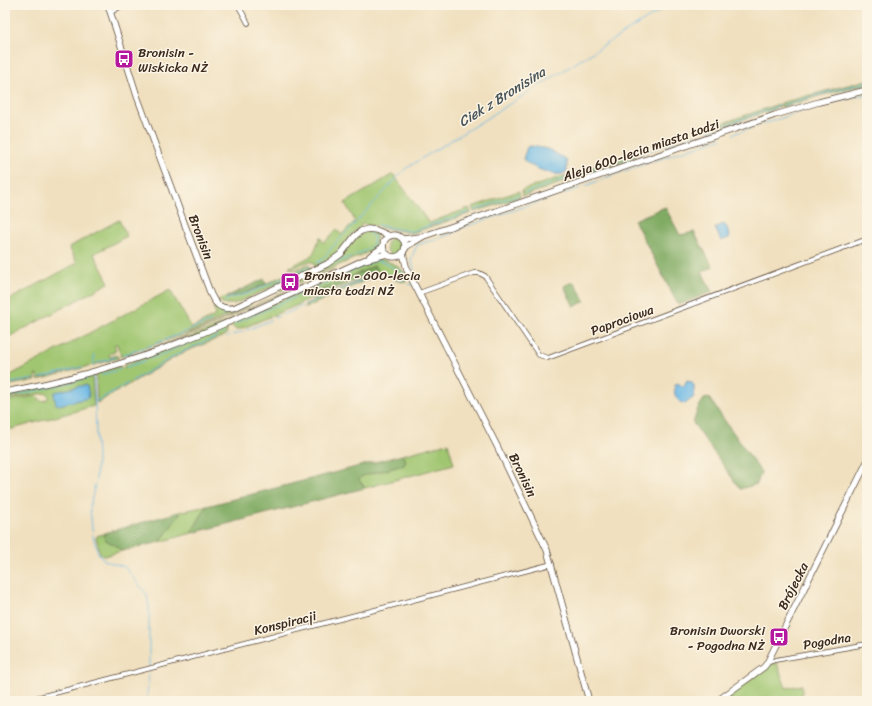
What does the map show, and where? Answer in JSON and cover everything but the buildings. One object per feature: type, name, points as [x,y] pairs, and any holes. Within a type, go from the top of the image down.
[{"type":"street","name":"Bronisin","points":[[108,5],[140,106],[211,295],[218,305],[225,308],[236,307],[321,268],[338,256],[359,232],[373,229]]},
{"type":"street","points":[[110,12],[123,5]]},
{"type":"street","points":[[238,5],[248,23]]},
{"type":"street","name":"Aleja 600-lecia miasta Łodzi","points":[[404,251],[411,243],[424,236],[779,114],[824,100],[867,90]]},
{"type":"street","points":[[5,392],[82,375],[159,351],[206,332],[364,260],[387,254],[395,258],[400,256],[404,251],[403,239],[396,235],[390,236],[373,229]]},
{"type":"street","points":[[373,229],[380,236],[387,254]]},
{"type":"street","points":[[364,260],[390,236]]},
{"type":"street","name":"Aleja 600-lecia miasta Łodzi","points":[[403,239],[424,236]]},
{"type":"street","name":"Paprociowa","points":[[419,294],[474,273],[479,273],[485,276],[539,355],[548,358],[867,239]]},
{"type":"street","name":"Bronisin","points":[[404,251],[403,257],[407,270],[500,452],[547,550],[589,701]]},
{"type":"street","name":"Bronisin","points":[[395,258],[407,270]]},
{"type":"street","name":"Brójecka","points":[[717,701],[767,663],[867,462]]},
{"type":"street","name":"Konspiracji","points":[[24,701],[552,564]]},
{"type":"street","name":"Pogodna","points":[[767,663],[775,660],[867,644]]},
{"type":"green space","points":[[867,80],[867,84],[782,107],[781,103]]},
{"type":"green space","points":[[779,104],[780,107],[724,126],[723,123]]},
{"type":"green space","points":[[634,153],[636,157],[523,196],[522,190]]},
{"type":"green space","points":[[393,174],[429,223],[469,208],[471,213],[412,233],[366,225],[364,223],[361,224],[361,227],[352,234],[337,253],[326,262],[316,267],[313,262],[309,262],[294,268],[288,268],[311,256],[320,237],[324,243],[337,229],[341,235],[355,221],[345,203]]},
{"type":"green space","points":[[519,191],[520,197],[474,212],[472,207]]},
{"type":"green space","points":[[665,207],[680,235],[694,232],[713,267],[702,272],[712,292],[678,305],[634,220]]},
{"type":"green space","points":[[119,220],[127,236],[94,254],[109,283],[5,339],[5,302],[77,263],[69,247]]},
{"type":"green space","points":[[369,231],[377,235],[376,246],[373,250],[280,291],[279,290],[296,283],[296,281],[329,265],[361,234]]},
{"type":"green space","points":[[391,238],[394,240],[395,238],[398,239],[402,243],[402,249],[397,254],[395,253],[393,255],[387,250],[387,242]]},
{"type":"green space","points":[[374,259],[388,261],[398,267],[408,277],[407,280],[396,280],[385,274],[377,272],[374,266],[310,295],[311,298],[300,304],[243,328],[236,330],[232,326],[226,328],[227,333],[224,336],[184,352],[97,403],[96,375],[92,376],[94,406],[5,431],[5,401],[35,396],[41,401],[47,400],[49,396],[46,393],[5,399],[5,395],[69,381],[120,366],[124,369],[124,365],[300,292],[301,294]]},
{"type":"green space","points":[[306,265],[309,265],[312,269],[234,304],[224,304],[218,300],[248,292]]},
{"type":"green space","points":[[375,266],[377,272],[370,273],[314,298],[311,298],[309,295]]},
{"type":"green space","points":[[335,269],[200,331],[147,352],[122,360],[209,326]]},
{"type":"green space","points":[[370,276],[373,277],[305,308],[305,304]]},
{"type":"green space","points":[[264,279],[266,284],[243,294],[226,298],[226,297]]},
{"type":"green space","points":[[572,282],[575,283],[585,301],[574,307],[564,286]]},
{"type":"green space","points":[[170,290],[192,328],[216,315],[213,307],[229,311],[249,303],[252,304],[198,329],[121,357],[117,344],[114,345],[116,349],[115,352],[109,354],[110,357],[117,355],[119,358],[38,380],[37,375],[35,375],[36,380],[5,386],[5,378]]},
{"type":"green space","points":[[709,398],[761,472],[757,484],[740,489],[693,423],[698,408],[704,399]]},
{"type":"green space","points":[[448,443],[454,464],[365,488],[359,480],[362,476],[404,465],[405,461],[402,455]]},
{"type":"green space","points":[[402,455],[406,461],[404,465],[362,476],[359,480],[365,488],[192,533],[207,506]]},
{"type":"green space","points":[[207,506],[192,533],[160,542],[180,514],[179,512]]},
{"type":"green space","points":[[179,512],[180,514],[160,542],[122,551],[103,537],[105,533]]},
{"type":"green space","points":[[105,533],[103,537],[122,551],[104,556],[100,554],[96,538],[97,536]]},
{"type":"green space","points":[[777,663],[786,688],[802,685],[802,701],[721,701],[769,665]]},
{"type":"water","points":[[531,146],[548,149],[566,159],[567,171],[562,174],[552,173],[540,170],[525,162],[523,159],[527,147]]},
{"type":"water","points":[[723,224],[726,226],[730,235],[729,238],[721,241],[715,228]]},
{"type":"water","points":[[687,381],[694,385],[694,397],[685,404],[677,399],[674,388],[678,383],[684,386]]},
{"type":"water","points":[[85,385],[87,386],[89,395],[88,398],[59,405],[56,404],[54,395],[55,392]]},
{"type":"waterway","name":"Ciek z Bronisina","points":[[358,220],[405,169],[669,5]]},
{"type":"waterway","points":[[783,105],[867,82]]},
{"type":"waterway","points":[[842,100],[867,94]]},
{"type":"waterway","points":[[811,109],[838,101]]},
{"type":"waterway","points":[[725,125],[779,106]]},
{"type":"waterway","points":[[733,134],[806,110]]},
{"type":"waterway","points":[[708,131],[720,126]]},
{"type":"waterway","points":[[682,140],[698,134]]},
{"type":"waterway","points":[[585,186],[618,173],[722,138]]},
{"type":"waterway","points":[[640,154],[677,141]]},
{"type":"waterway","points":[[580,173],[634,156]]},
{"type":"waterway","points":[[525,193],[575,175]]},
{"type":"waterway","points":[[414,270],[411,259],[417,245],[451,234],[464,227],[580,188]]},
{"type":"waterway","points":[[475,210],[518,195]]},
{"type":"waterway","points":[[377,225],[413,231],[469,212]]},
{"type":"waterway","name":"Ciek z Bronisina","points":[[317,263],[322,260],[356,222]]},
{"type":"waterway","points":[[335,263],[365,251],[373,245],[374,237],[369,233]]},
{"type":"waterway","points":[[234,324],[375,261],[385,263],[401,271],[406,279]]},
{"type":"waterway","name":"Ciek z Bronisina","points":[[225,302],[227,299],[249,293],[310,267]]},
{"type":"waterway","points":[[388,274],[400,281],[405,279]]},
{"type":"waterway","points":[[305,305],[372,276]]},
{"type":"waterway","points":[[376,276],[381,276]]},
{"type":"waterway","points":[[283,315],[302,306]]},
{"type":"waterway","points":[[274,318],[279,316]]},
{"type":"waterway","points":[[247,330],[271,320]]},
{"type":"waterway","points":[[122,355],[155,344],[211,321]]},
{"type":"waterway","name":"Ciek z Bronisina","points":[[132,381],[181,352],[216,337],[221,330]]},
{"type":"waterway","points":[[233,335],[244,331]]},
{"type":"waterway","points":[[126,367],[158,356],[215,332]]},
{"type":"waterway","points":[[94,355],[94,365]]},
{"type":"waterway","points":[[97,363],[116,357]]},
{"type":"waterway","points":[[39,378],[82,367]]},
{"type":"waterway","points":[[101,375],[121,369]]},
{"type":"waterway","points":[[94,376],[95,402]]},
{"type":"waterway","points":[[5,397],[88,378]]},
{"type":"waterway","points":[[5,384],[34,379]]},
{"type":"waterway","name":"Ciek z Bronisina","points":[[96,480],[97,460],[95,402],[128,383]]},
{"type":"waterway","name":"Ciek z Bronisina","points":[[90,507],[95,484]]},
{"type":"waterway","name":"Ciek z Bronisina","points":[[90,510],[93,536],[98,553],[104,560],[125,567],[147,595],[149,607],[149,667]]},
{"type":"waterway","name":"Ciek z Bronisina","points":[[147,697],[149,671]]},
{"type":"place","name":"Bronisin - Wiskicka NŻ","points":[[124,59]]},
{"type":"place","name":"Bronisin - 600-lecia miasta Łodzi NŻ","points":[[290,282]]},
{"type":"place","name":"Bronisin Dworski - Pogodna NŻ","points":[[779,637]]}]
